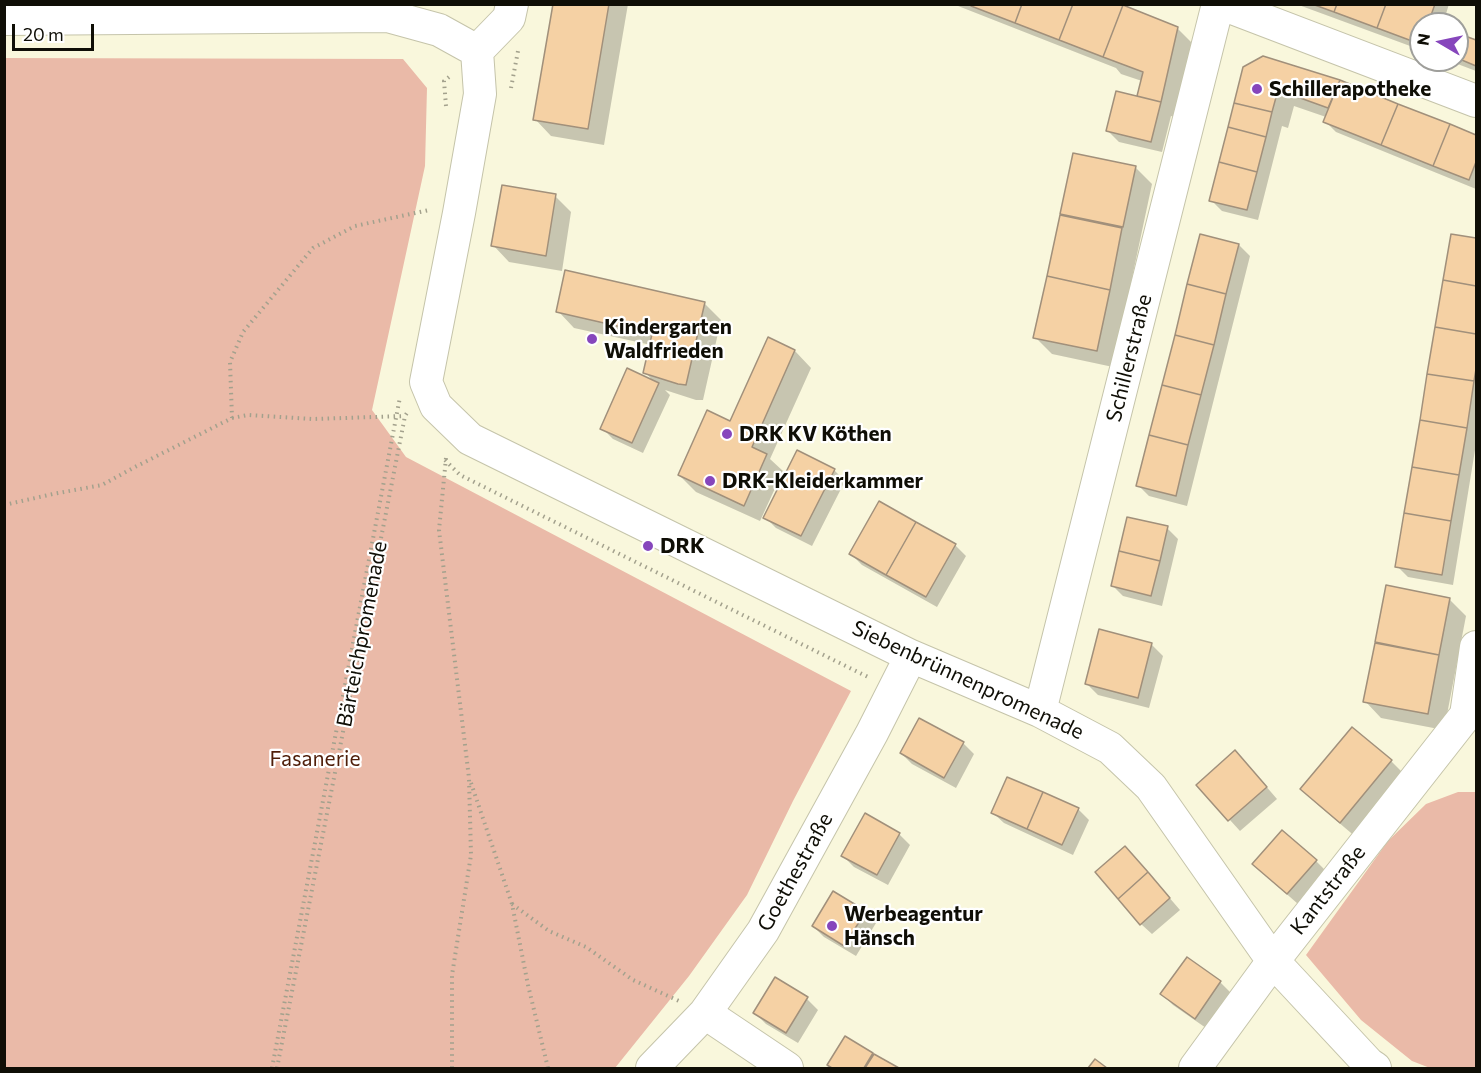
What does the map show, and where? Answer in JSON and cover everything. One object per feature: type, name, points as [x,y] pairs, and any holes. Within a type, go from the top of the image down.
[{"type":"street","points":[[454,425],[414,385],[459,213],[480,94],[477,51],[509,18],[512,4]]},
{"type":"street","points":[[1220,4],[1476,101]]},
{"type":"street","name":"Schillerstraße","points":[[1040,711],[1220,4]]},
{"type":"street","points":[[4,19],[388,16],[440,30],[477,51]]},
{"type":"street","name":"Siebenbrünnenpromenade","points":[[454,425],[471,439],[911,656],[1040,711],[1110,748],[1151,787],[1273,961],[1369,1064],[1376,1068]]},
{"type":"street","points":[[1471,715],[1476,647]]},
{"type":"street","name":"Goethestraße","points":[[652,1068],[705,1013],[763,931],[867,744],[911,656]]},
{"type":"street","name":"Kantstraße","points":[[1195,1068],[1273,961],[1471,715]]},
{"type":"street","points":[[705,1013],[787,1068]]},
{"type":"path","points":[[232,418],[230,363],[243,332],[313,248],[355,226],[437,209],[459,213]]},
{"type":"path","points":[[272,1068],[399,404],[414,385]]},
{"type":"path","name":"Bärteichpromenade","points":[[277,1068],[405,416],[414,385]]},
{"type":"path","points":[[399,404],[412,424]]},
{"type":"path","points":[[4,505],[102,485],[232,418],[248,415],[313,419],[405,416]]},
{"type":"path","points":[[452,1068],[452,975],[471,855],[469,778],[438,530],[446,461],[454,425]]},
{"type":"path","points":[[439,453],[460,475],[894,690]]},
{"type":"path","points":[[469,778],[512,904],[548,1068]]},
{"type":"path","points":[[512,904],[549,931],[586,947],[633,980],[705,1013]]},
{"type":"green space","name":"Fasanerie","points":[[5,58],[403,59],[427,88],[425,166],[372,410],[406,457],[851,691],[747,895],[689,976],[615,1068],[5,1068]]},
{"type":"green space","points":[[1458,792],[1476,792],[1476,1068],[1430,1068],[1412,1061],[1361,1020],[1306,955],[1388,841],[1426,804]]},
{"type":"building","points":[[553,4],[609,4],[588,129],[533,120]]},
{"type":"building","points":[[971,4],[1022,4],[1015,23],[971,6]]},
{"type":"building","points":[[1022,4],[1073,4],[1059,40],[1015,23]]},
{"type":"building","points":[[1073,4],[1123,5],[1103,57],[1059,40]]},
{"type":"building","points":[[1312,4],[1337,4],[1334,12]]},
{"type":"building","points":[[1337,4],[1386,4],[1377,28],[1334,12]]},
{"type":"building","points":[[1386,4],[1435,4],[1432,12],[1409,12],[1409,40],[1377,28]]},
{"type":"building","points":[[1123,5],[1178,27],[1161,102],[1137,96],[1143,72],[1103,57]]},
{"type":"building","points":[[1469,37],[1476,40],[1476,66],[1469,63]]},
{"type":"building","points":[[1263,56],[1340,80],[1328,108],[1278,90],[1272,112],[1234,103],[1243,67]]},
{"type":"building","points":[[1340,80],[1398,104],[1381,145],[1323,122]]},
{"type":"building","points":[[1116,91],[1161,102],[1151,142],[1106,131]]},
{"type":"building","points":[[1234,103],[1272,112],[1266,137],[1228,127]]},
{"type":"building","points":[[1398,104],[1450,124],[1433,166],[1381,145]]},
{"type":"building","points":[[1450,124],[1476,135],[1476,162],[1469,180],[1433,166]]},
{"type":"building","points":[[1228,127],[1266,137],[1257,172],[1219,162]]},
{"type":"building","points":[[1073,153],[1136,166],[1123,227],[1060,214]]},
{"type":"building","points":[[1219,162],[1257,172],[1247,210],[1209,201]]},
{"type":"building","points":[[502,185],[556,194],[546,256],[491,246]]},
{"type":"building","points":[[1060,215],[1122,228],[1110,290],[1047,276]]},
{"type":"building","points":[[1200,234],[1239,244],[1226,294],[1187,284]]},
{"type":"building","points":[[1451,234],[1476,238],[1476,286],[1443,280]]},
{"type":"building","name":"Kindergarten Waldfrieden","points":[[565,270],[705,302],[686,385],[643,373],[652,334],[556,312]]},
{"type":"building","points":[[1047,276],[1110,290],[1097,351],[1033,338]]},
{"type":"building","points":[[1443,280],[1476,286],[1476,334],[1435,327]]},
{"type":"building","points":[[1187,284],[1226,294],[1214,345],[1175,335]]},
{"type":"building","points":[[1435,327],[1476,334],[1474,381],[1427,374]]},
{"type":"building","points":[[1175,335],[1214,345],[1201,395],[1162,385]]},
{"type":"building","name":"DRK KV Köthen","points":[[768,337],[795,350],[752,447],[767,454],[744,506],[678,475],[707,410],[730,421]]},
{"type":"building","points":[[627,368],[659,383],[632,443],[600,429]]},
{"type":"building","points":[[1427,374],[1474,381],[1467,428],[1420,420]]},
{"type":"building","points":[[1162,385],[1201,395],[1188,445],[1149,435]]},
{"type":"building","points":[[1420,420],[1467,428],[1459,475],[1412,467]]},
{"type":"building","points":[[1149,435],[1188,445],[1176,496],[1136,486]]},
{"type":"building","points":[[797,450],[835,469],[801,536],[763,518]]},
{"type":"building","points":[[1412,467],[1459,475],[1451,521],[1404,513]]},
{"type":"building","points":[[879,501],[916,522],[886,575],[849,554]]},
{"type":"building","points":[[1404,513],[1451,521],[1442,575],[1395,567]]},
{"type":"building","points":[[1127,517],[1168,526],[1160,561],[1119,551]]},
{"type":"building","points":[[916,522],[956,544],[926,597],[886,575]]},
{"type":"building","points":[[1119,551],[1160,561],[1151,596],[1111,586]]},
{"type":"building","points":[[1386,585],[1450,598],[1439,655],[1375,642]]},
{"type":"building","points":[[1099,629],[1152,643],[1138,698],[1085,684]]},
{"type":"building","points":[[1375,643],[1439,655],[1428,714],[1363,702]]},
{"type":"building","points":[[919,718],[964,742],[944,778],[900,753]]},
{"type":"building","points":[[1352,727],[1392,760],[1340,823],[1300,789]]},
{"type":"building","points":[[1235,750],[1267,787],[1228,821],[1196,785]]},
{"type":"building","points":[[1007,777],[1043,792],[1027,829],[991,813]]},
{"type":"building","points":[[1043,792],[1079,808],[1062,845],[1027,829]]},
{"type":"building","points":[[865,813],[900,833],[877,875],[841,856]]},
{"type":"building","points":[[1282,830],[1317,860],[1287,894],[1252,864]]},
{"type":"building","points":[[1125,846],[1148,872],[1118,899],[1095,872]]},
{"type":"building","points":[[1148,872],[1170,898],[1140,925],[1118,899]]},
{"type":"building","points":[[833,891],[866,911],[844,946],[812,926]]},
{"type":"building","points":[[1187,957],[1221,981],[1195,1019],[1160,994]]},
{"type":"building","points":[[775,977],[808,997],[786,1033],[753,1013]]},
{"type":"building","points":[[845,1036],[873,1053],[864,1068],[832,1068],[827,1065]]},
{"type":"building","points":[[874,1054],[899,1068],[865,1068]]},
{"type":"building","points":[[1095,1059],[1107,1068],[1088,1068]]},
{"type":"place","name":"Schillerapotheke","points":[[1257,89]]},
{"type":"place","name":"Kindergarten Waldfrieden","points":[[592,339]]},
{"type":"place","name":"DRK KV Köthen","points":[[727,434]]},
{"type":"place","name":"DRK-Kleiderkammer","points":[[710,481]]},
{"type":"place","name":"DRK","points":[[648,546]]},
{"type":"place","name":"Werbeagentur Hänsch","points":[[832,926]]}]
